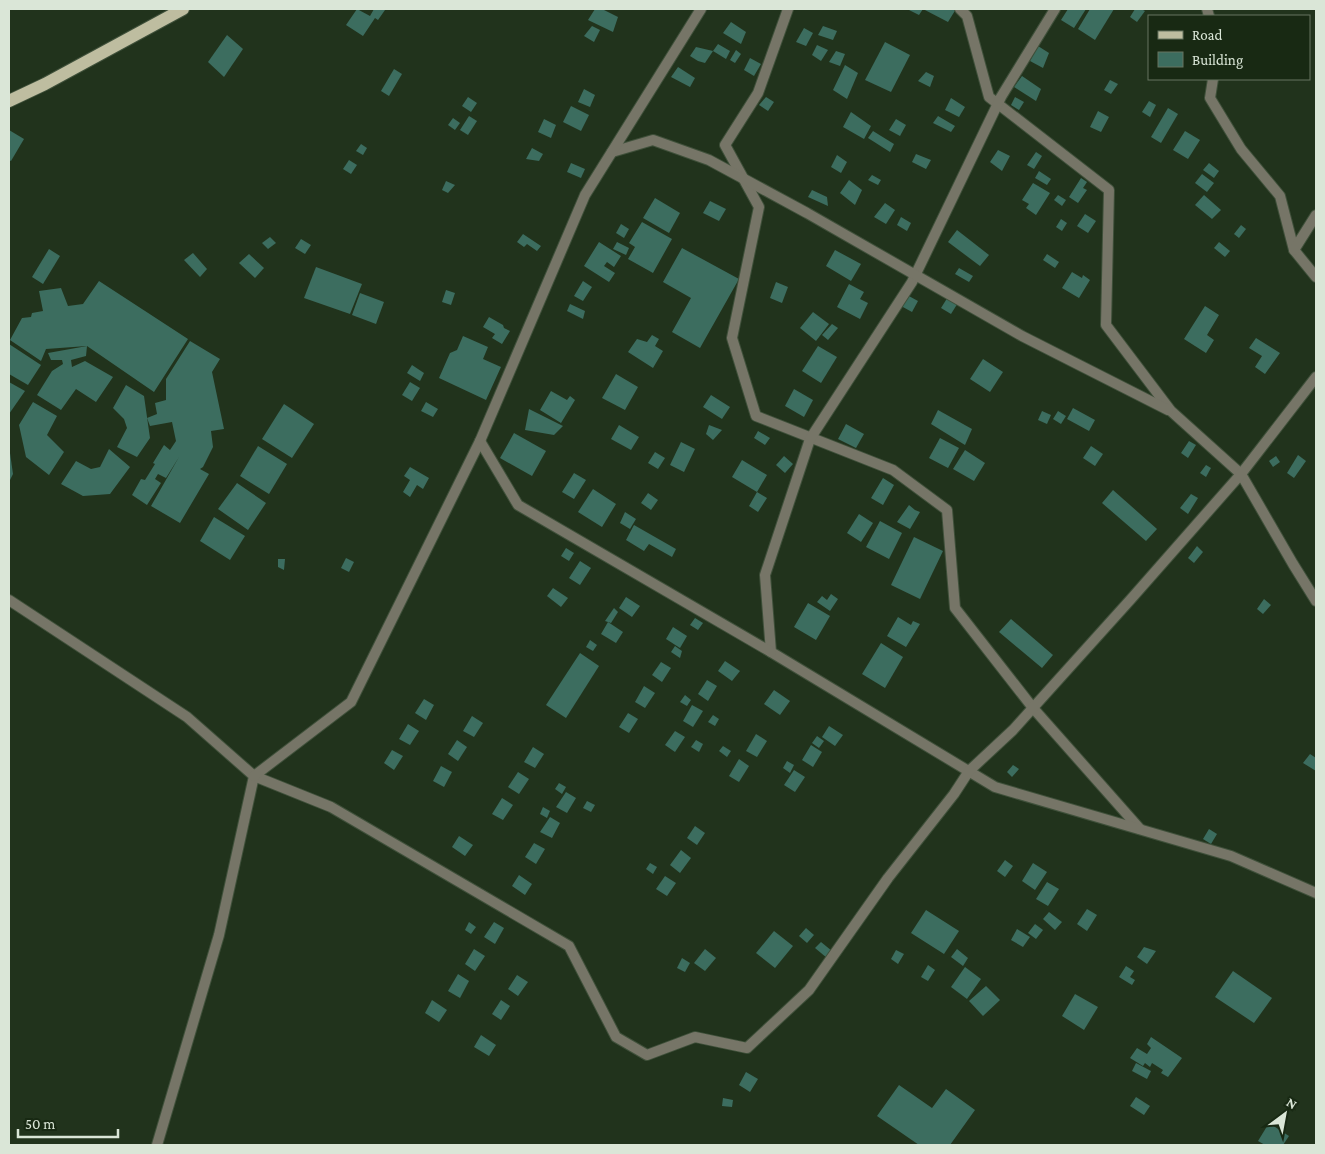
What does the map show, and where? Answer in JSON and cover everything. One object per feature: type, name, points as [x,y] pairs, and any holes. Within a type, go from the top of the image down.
[{"type":"main road","points":[[9,101],[45,84],[183,9]]},
{"type":"street","points":[[157,1145],[219,935],[254,776],[351,702],[480,441],[585,195],[701,9]]},
{"type":"street","points":[[788,9],[758,93],[725,145],[759,207],[732,338],[756,416],[810,439],[893,470],[947,510],[955,608],[1033,708],[1140,829]]},
{"type":"street","points":[[960,9],[967,16],[989,97],[1108,190],[1106,325],[1172,411],[1241,474],[1316,601]]},
{"type":"street","points":[[771,652],[766,574],[810,439],[915,275],[998,103],[1055,9]]},
{"type":"street","points":[[1213,80],[1210,98],[1241,149],[1280,196],[1294,250],[1316,277]]},
{"type":"street","points":[[612,152],[653,140],[708,160],[1022,336],[1172,411]]},
{"type":"street","points":[[1294,250],[1316,215]]},
{"type":"street","points":[[9,600],[187,718],[254,776],[330,807],[569,946],[616,1037],[647,1055],[695,1037],[747,1048],[809,990],[888,878],[954,794],[969,771],[1013,730],[1241,474],[1316,377]]},
{"type":"street","points":[[480,441],[518,505],[771,652],[995,787],[1231,856],[1316,893]]},
{"type":"building","points":[[357,9],[370,16],[374,9],[385,10],[378,20],[375,18],[363,36],[346,25]]},
{"type":"building","points":[[595,9],[602,9],[618,17],[613,32],[588,20]]},
{"type":"building","points":[[907,9],[923,9],[919,15]]},
{"type":"building","points":[[923,9],[956,9],[948,22]]},
{"type":"building","points":[[1068,9],[1086,9],[1074,28],[1061,20]]},
{"type":"building","points":[[1090,9],[1114,9],[1095,40],[1078,29]]},
{"type":"building","points":[[1135,9],[1145,11],[1137,22],[1130,17]]},
{"type":"building","points":[[731,22],[746,32],[741,44],[723,33]]},
{"type":"building","points":[[592,26],[600,30],[594,42],[584,36]]},
{"type":"building","points":[[823,26],[837,31],[833,40],[818,35]]},
{"type":"building","points":[[804,28],[813,33],[806,46],[796,42]]},
{"type":"building","points":[[227,35],[243,49],[224,77],[208,62]]},
{"type":"building","points":[[885,42],[910,55],[891,92],[865,80]]},
{"type":"building","points":[[718,44],[730,51],[726,59],[713,51]]},
{"type":"building","points":[[817,45],[828,50],[821,61],[812,55]]},
{"type":"building","points":[[1038,46],[1049,53],[1043,68],[1030,61]]},
{"type":"building","points":[[696,47],[713,51],[705,63],[690,56]]},
{"type":"building","points":[[736,50],[741,54],[735,63],[730,60]]},
{"type":"building","points":[[836,51],[845,54],[840,66],[829,62]]},
{"type":"building","points":[[750,58],[761,64],[754,76],[744,70]]},
{"type":"building","points":[[845,65],[858,73],[847,99],[833,90]]},
{"type":"building","points":[[678,67],[695,78],[690,87],[671,77]]},
{"type":"building","points":[[394,69],[402,74],[389,96],[381,91]]},
{"type":"building","points":[[926,72],[934,76],[930,87],[918,81]]},
{"type":"building","points":[[1022,76],[1041,89],[1036,101],[1014,87]]},
{"type":"building","points":[[1110,80],[1118,84],[1111,94],[1104,90]]},
{"type":"building","points":[[584,89],[595,95],[590,107],[578,102]]},
{"type":"building","points":[[468,97],[477,103],[471,112],[462,106]]},
{"type":"building","points":[[766,97],[774,102],[768,111],[759,105]]},
{"type":"building","points":[[1015,97],[1024,102],[1019,110],[1011,105]]},
{"type":"building","points":[[951,98],[965,107],[959,117],[945,110]]},
{"type":"building","points":[[1149,101],[1156,105],[1150,117],[1142,112]]},
{"type":"building","points":[[571,106],[589,115],[581,131],[563,122]]},
{"type":"building","points":[[1168,108],[1178,114],[1161,143],[1151,137]]},
{"type":"building","points":[[1098,111],[1109,117],[1101,132],[1090,127]]},
{"type":"building","points":[[851,112],[871,126],[864,139],[843,127]]},
{"type":"building","points":[[469,116],[477,121],[468,135],[460,130]]},
{"type":"building","points":[[938,116],[955,126],[951,132],[933,123]]},
{"type":"building","points":[[453,118],[460,123],[455,130],[448,125]]},
{"type":"building","points":[[544,119],[556,125],[551,138],[538,132]]},
{"type":"building","points":[[896,119],[906,125],[900,136],[889,130]]},
{"type":"building","points":[[9,130],[24,139],[11,161],[9,160]]},
{"type":"building","points":[[873,131],[894,144],[890,152],[868,138]]},
{"type":"building","points":[[1185,131],[1200,140],[1188,159],[1173,150]]},
{"type":"building","points":[[361,144],[367,148],[363,155],[356,151]]},
{"type":"building","points":[[532,148],[543,154],[539,161],[526,159]]},
{"type":"building","points":[[998,150],[1010,156],[1002,171],[990,162]]},
{"type":"building","points":[[1036,152],[1042,156],[1034,169],[1027,165]]},
{"type":"building","points":[[916,154],[931,160],[926,169],[912,162]]},
{"type":"building","points":[[837,155],[847,162],[841,173],[831,167]]},
{"type":"building","points":[[349,160],[357,165],[351,174],[343,169]]},
{"type":"building","points":[[571,163],[585,169],[581,178],[567,172]]},
{"type":"building","points":[[1209,163],[1219,171],[1214,178],[1203,170]]},
{"type":"building","points":[[1039,171],[1051,179],[1047,185],[1035,178]]},
{"type":"building","points":[[1202,174],[1214,183],[1207,192],[1195,183]]},
{"type":"building","points":[[872,175],[881,180],[878,185],[868,180]]},
{"type":"building","points":[[1081,178],[1087,182],[1083,188],[1087,190],[1078,203],[1069,197]]},
{"type":"building","points":[[849,180],[862,190],[855,205],[840,193]]},
{"type":"building","points":[[446,181],[455,185],[448,193],[442,190]]},
{"type":"building","points":[[1033,183],[1050,193],[1036,215],[1026,208],[1029,204],[1022,200]]},
{"type":"building","points":[[812,190],[827,197],[828,206],[808,197]]},
{"type":"building","points":[[1058,195],[1066,200],[1062,206],[1054,200]]},
{"type":"building","points":[[1204,195],[1221,210],[1212,219],[1195,205]]},
{"type":"building","points":[[655,198],[680,213],[669,233],[643,218]]},
{"type":"building","points":[[710,201],[726,209],[719,221],[703,213]]},
{"type":"building","points":[[885,203],[895,210],[886,224],[874,217]]},
{"type":"building","points":[[1085,214],[1096,221],[1088,233],[1077,226]]},
{"type":"building","points":[[901,217],[911,223],[907,231],[897,225]]},
{"type":"building","points":[[1061,219],[1067,223],[1062,231],[1056,227]]},
{"type":"building","points":[[642,222],[672,239],[653,273],[628,259],[635,247],[629,243]]},
{"type":"building","points":[[621,224],[629,229],[624,238],[616,233]]},
{"type":"building","points":[[1241,225],[1246,229],[1239,238],[1234,234]]},
{"type":"building","points":[[957,230],[989,255],[980,266],[948,242]]},
{"type":"building","points":[[523,234],[541,246],[537,251],[527,244],[524,247],[517,242]]},
{"type":"building","points":[[270,237],[276,243],[268,249],[262,243]]},
{"type":"building","points":[[301,239],[311,245],[305,254],[295,248]]},
{"type":"building","points":[[599,242],[621,256],[614,267],[607,262],[604,266],[615,273],[609,282],[584,266]]},
{"type":"building","points":[[617,242],[629,248],[626,255],[613,249]]},
{"type":"building","points":[[1219,242],[1230,251],[1225,257],[1214,248]]},
{"type":"building","points":[[682,248],[739,279],[700,348],[672,332],[691,298],[663,282]]},
{"type":"building","points":[[49,249],[60,256],[43,284],[32,277]]},
{"type":"building","points":[[835,250],[861,264],[851,281],[826,266]]},
{"type":"building","points":[[193,253],[207,269],[200,277],[184,260]]},
{"type":"building","points":[[249,254],[264,268],[255,278],[239,263]]},
{"type":"building","points":[[1047,254],[1059,262],[1055,268],[1043,260]]},
{"type":"building","points":[[316,267],[362,284],[350,314],[304,298]]},
{"type":"building","points":[[959,268],[973,276],[969,282],[955,274]]},
{"type":"building","points":[[1072,272],[1082,278],[1083,275],[1090,280],[1079,298],[1062,288]]},
{"type":"building","points":[[99,281],[188,339],[154,392],[87,346],[46,349],[41,361],[10,340],[22,318],[31,317],[32,313],[43,311],[39,291],[61,288],[68,306],[83,304]]},
{"type":"building","points":[[583,281],[592,287],[583,301],[574,296]]},
{"type":"building","points":[[776,282],[788,287],[782,303],[770,298]]},
{"type":"building","points":[[849,284],[864,292],[860,299],[868,303],[860,319],[837,307]]},
{"type":"building","points":[[446,290],[455,293],[451,305],[442,302]]},
{"type":"building","points":[[951,292],[961,298],[951,314],[941,308]]},
{"type":"building","points":[[360,293],[384,302],[376,324],[352,315]]},
{"type":"building","points":[[907,295],[918,301],[912,312],[901,306]]},
{"type":"building","points":[[570,304],[585,311],[583,319],[567,311]]},
{"type":"building","points":[[1205,306],[1219,315],[1207,335],[1214,340],[1206,353],[1184,339]]},
{"type":"building","points":[[813,312],[829,324],[816,341],[800,328]]},
{"type":"building","points":[[489,317],[510,331],[502,344],[492,338],[495,334],[483,327]]},
{"type":"building","points":[[832,324],[838,328],[828,340],[822,335]]},
{"type":"building","points":[[652,335],[659,339],[655,346],[663,351],[653,368],[628,352],[637,339],[647,342]]},
{"type":"building","points":[[463,336],[488,347],[483,359],[501,367],[486,400],[439,378],[450,353],[457,350]]},
{"type":"building","points":[[1256,338],[1280,353],[1265,374],[1255,367],[1262,356],[1249,348]]},
{"type":"building","points":[[190,341],[220,359],[212,372],[224,429],[211,431],[213,447],[203,467],[200,469],[209,474],[180,523],[151,506],[179,457],[166,478],[158,474],[155,479],[161,483],[147,505],[132,495],[141,479],[145,480],[164,445],[170,450],[176,441],[172,422],[150,426],[147,418],[157,414],[155,403],[166,400],[166,379]]},
{"type":"building","points":[[9,344],[41,365],[28,385],[9,374]]},
{"type":"building","points":[[87,346],[86,356],[71,360],[72,367],[85,361],[113,377],[96,402],[76,389],[61,410],[37,395],[52,371],[63,364],[62,360],[51,360],[48,353]]},
{"type":"building","points":[[818,346],[837,357],[821,383],[802,371]]},
{"type":"building","points":[[983,359],[1003,372],[990,392],[970,379]]},
{"type":"building","points":[[412,365],[424,373],[420,381],[407,373]]},
{"type":"building","points":[[616,374],[638,387],[625,410],[602,398]]},
{"type":"building","points":[[9,382],[25,391],[9,414]]},
{"type":"building","points":[[410,382],[420,388],[412,401],[402,395]]},
{"type":"building","points":[[126,385],[144,396],[150,438],[137,457],[117,447],[127,428],[124,419],[113,408]]},
{"type":"building","points":[[794,389],[813,400],[804,417],[785,406]]},
{"type":"building","points":[[551,391],[567,400],[570,396],[575,400],[561,423],[540,410]]},
{"type":"building","points":[[711,395],[730,407],[722,419],[703,407]]},
{"type":"building","points":[[33,402],[57,416],[47,435],[64,452],[49,475],[26,457],[19,425]]},
{"type":"building","points":[[426,402],[438,409],[433,417],[421,411]]},
{"type":"building","points":[[284,404],[314,424],[292,458],[262,439]]},
{"type":"building","points":[[1073,408],[1095,420],[1089,431],[1067,419]]},
{"type":"building","points":[[529,409],[563,426],[554,435],[525,430]]},
{"type":"building","points":[[938,410],[972,429],[965,445],[931,424]]},
{"type":"building","points":[[1042,411],[1051,415],[1047,424],[1038,420]]},
{"type":"building","points":[[1058,411],[1066,416],[1061,424],[1053,419]]},
{"type":"building","points":[[846,424],[864,434],[856,448],[838,439]]},
{"type":"building","points":[[619,425],[639,437],[631,450],[611,439]]},
{"type":"building","points":[[709,425],[722,430],[713,440],[706,434]]},
{"type":"building","points":[[758,431],[770,438],[765,445],[754,438]]},
{"type":"building","points":[[514,433],[546,451],[532,476],[500,458]]},
{"type":"building","points":[[940,438],[959,448],[948,468],[929,458]]},
{"type":"building","points":[[1189,441],[1196,445],[1188,458],[1181,453]]},
{"type":"building","points":[[681,442],[695,449],[684,472],[670,465]]},
{"type":"building","points":[[258,446],[287,464],[269,494],[240,476]]},
{"type":"building","points":[[1091,446],[1103,454],[1095,466],[1083,458]]},
{"type":"building","points":[[109,449],[130,467],[110,494],[83,496],[61,484],[76,461],[91,469],[100,467]]},
{"type":"building","points":[[965,450],[985,463],[974,481],[953,469]]},
{"type":"building","points":[[655,452],[665,458],[658,469],[648,463]]},
{"type":"building","points":[[9,454],[13,474],[9,482]]},
{"type":"building","points":[[1298,455],[1306,461],[1294,478],[1287,473]]},
{"type":"building","points":[[784,456],[793,464],[785,473],[776,465]]},
{"type":"building","points":[[1276,456],[1280,462],[1273,467],[1269,461]]},
{"type":"building","points":[[742,460],[767,475],[757,492],[732,477]]},
{"type":"building","points":[[1206,465],[1211,468],[1206,477],[1200,473]]},
{"type":"building","points":[[410,467],[429,478],[423,489],[417,485],[410,497],[403,492],[410,480],[404,476]]},
{"type":"building","points":[[574,473],[586,480],[574,499],[562,492]]},
{"type":"building","points":[[883,478],[894,485],[883,505],[871,498]]},
{"type":"building","points":[[237,483],[266,503],[248,530],[218,509]]},
{"type":"building","points":[[593,489],[616,504],[602,527],[578,512]]},
{"type":"building","points":[[1113,490],[1157,529],[1146,541],[1102,503]]},
{"type":"building","points":[[757,492],[767,498],[758,512],[749,506]]},
{"type":"building","points":[[648,493],[658,500],[651,510],[641,503]]},
{"type":"building","points":[[1191,494],[1198,498],[1188,514],[1180,508]]},
{"type":"building","points":[[909,505],[920,512],[910,529],[897,522]]},
{"type":"building","points":[[625,512],[636,519],[630,529],[620,523]]},
{"type":"building","points":[[859,514],[873,523],[861,542],[847,533]]},
{"type":"building","points":[[214,517],[245,536],[230,560],[200,541]]},
{"type":"building","points":[[880,521],[902,533],[889,559],[866,547]]},
{"type":"building","points":[[634,525],[676,549],[672,557],[649,544],[644,551],[626,540]]},
{"type":"building","points":[[914,537],[943,551],[920,599],[891,585]]},
{"type":"building","points":[[1197,546],[1203,552],[1194,563],[1188,558]]},
{"type":"building","points":[[566,548],[574,553],[569,561],[561,556]]},
{"type":"building","points":[[346,558],[354,562],[349,572],[341,568]]},
{"type":"building","points":[[278,559],[285,559],[284,570],[278,567]]},
{"type":"building","points":[[580,561],[591,568],[580,585],[569,578]]},
{"type":"building","points":[[553,588],[568,598],[561,607],[547,596]]},
{"type":"building","points":[[831,594],[838,599],[830,611],[817,602],[822,596],[827,600]]},
{"type":"building","points":[[626,597],[640,606],[632,617],[619,608]]},
{"type":"building","points":[[1264,599],[1271,605],[1263,614],[1257,609]]},
{"type":"building","points":[[808,603],[830,616],[816,640],[794,627]]},
{"type":"building","points":[[614,608],[618,612],[611,623],[605,621]]},
{"type":"building","points":[[898,617],[911,625],[913,621],[920,624],[906,647],[887,636]]},
{"type":"building","points":[[695,618],[703,623],[698,630],[690,625]]},
{"type":"building","points":[[1011,619],[1053,655],[1042,668],[999,632]]},
{"type":"building","points":[[608,622],[623,632],[616,643],[601,634]]},
{"type":"building","points":[[673,627],[687,636],[680,648],[666,639]]},
{"type":"building","points":[[590,640],[597,645],[593,651],[586,647]]},
{"type":"building","points":[[881,643],[903,657],[885,688],[862,674]]},
{"type":"building","points":[[675,646],[682,651],[680,658],[671,652]]},
{"type":"building","points":[[580,653],[599,666],[566,718],[546,705]]},
{"type":"building","points":[[725,661],[740,671],[732,681],[718,671]]},
{"type":"building","points":[[661,662],[671,668],[662,682],[652,675]]},
{"type":"building","points":[[707,680],[717,686],[708,701],[698,694]]},
{"type":"building","points":[[644,686],[655,693],[645,708],[635,702]]},
{"type":"building","points":[[774,690],[790,701],[780,715],[764,704]]},
{"type":"building","points":[[685,695],[691,700],[687,706],[680,702]]},
{"type":"building","points":[[424,699],[434,705],[426,720],[415,713]]},
{"type":"building","points":[[692,705],[703,711],[693,727],[683,721]]},
{"type":"building","points":[[628,713],[638,719],[629,733],[619,727]]},
{"type":"building","points":[[713,715],[719,719],[715,726],[708,722]]},
{"type":"building","points":[[472,716],[483,723],[474,737],[463,731]]},
{"type":"building","points":[[408,724],[419,731],[410,745],[399,739]]},
{"type":"building","points":[[829,726],[843,735],[835,746],[822,737]]},
{"type":"building","points":[[675,731],[685,737],[675,752],[665,745]]},
{"type":"building","points":[[756,734],[767,741],[757,757],[746,751]]},
{"type":"building","points":[[817,736],[824,741],[819,748],[812,743]]},
{"type":"building","points":[[457,740],[467,747],[458,761],[448,754]]},
{"type":"building","points":[[696,740],[703,744],[699,752],[691,747]]},
{"type":"building","points":[[811,745],[822,752],[813,767],[802,760]]},
{"type":"building","points":[[723,746],[731,751],[727,757],[719,751]]},
{"type":"building","points":[[533,747],[544,754],[535,768],[524,762]]},
{"type":"building","points":[[392,750],[403,756],[394,770],[384,763]]},
{"type":"building","points":[[1310,754],[1316,758],[1316,771],[1303,763]]},
{"type":"building","points":[[739,759],[749,766],[739,782],[729,776]]},
{"type":"building","points":[[787,761],[794,765],[790,773],[783,768]]},
{"type":"building","points":[[1013,765],[1019,769],[1012,777],[1007,772]]},
{"type":"building","points":[[441,766],[452,772],[444,787],[433,781]]},
{"type":"building","points":[[794,770],[805,777],[795,792],[784,785]]},
{"type":"building","points":[[518,772],[529,779],[519,794],[508,787]]},
{"type":"building","points":[[559,783],[566,787],[562,794],[555,789]]},
{"type":"building","points":[[566,792],[576,798],[567,813],[556,807]]},
{"type":"building","points":[[502,798],[513,805],[503,820],[492,814]]},
{"type":"building","points":[[587,801],[595,805],[591,812],[583,808]]},
{"type":"building","points":[[543,807],[550,811],[547,818],[540,814]]},
{"type":"building","points":[[550,817],[560,823],[552,838],[540,832]]},
{"type":"building","points":[[695,826],[705,833],[697,845],[687,838]]},
{"type":"building","points":[[1209,829],[1217,834],[1211,844],[1203,839]]},
{"type":"building","points":[[459,836],[473,845],[465,856],[452,847]]},
{"type":"building","points":[[534,843],[545,849],[536,864],[525,857]]},
{"type":"building","points":[[681,850],[691,858],[680,873],[670,865]]},
{"type":"building","points":[[1005,860],[1013,866],[1005,877],[997,871]]},
{"type":"building","points":[[650,863],[657,867],[653,874],[646,869]]},
{"type":"building","points":[[1033,863],[1047,872],[1035,890],[1022,881]]},
{"type":"building","points":[[519,875],[532,884],[525,895],[512,886]]},
{"type":"building","points":[[665,876],[676,883],[667,896],[656,889]]},
{"type":"building","points":[[1047,882],[1059,889],[1048,906],[1036,899]]},
{"type":"building","points":[[1087,909],[1097,915],[1087,931],[1077,924]]},
{"type":"building","points":[[926,910],[959,931],[944,954],[911,933]]},
{"type":"building","points":[[1049,912],[1062,922],[1055,930],[1043,919]]},
{"type":"building","points":[[469,922],[476,927],[471,934],[465,930]]},
{"type":"building","points":[[494,922],[504,928],[495,944],[484,937]]},
{"type":"building","points":[[1035,924],[1043,930],[1036,939],[1028,933]]},
{"type":"building","points":[[806,928],[814,935],[807,943],[799,936]]},
{"type":"building","points":[[1017,929],[1030,937],[1023,947],[1011,940]]},
{"type":"building","points":[[774,931],[793,946],[775,968],[756,953]]},
{"type":"building","points":[[821,942],[832,951],[827,958],[815,948]]},
{"type":"building","points":[[1144,947],[1156,951],[1147,964],[1137,957]]},
{"type":"building","points":[[474,949],[485,956],[475,971],[465,964]]},
{"type":"building","points":[[705,949],[716,958],[705,971],[694,963]]},
{"type":"building","points":[[957,949],[968,958],[963,966],[951,957]]},
{"type":"building","points":[[896,950],[904,954],[898,964],[891,959]]},
{"type":"building","points":[[682,958],[690,963],[685,972],[677,968]]},
{"type":"building","points":[[928,965],[935,970],[928,981],[921,977]]},
{"type":"building","points":[[1126,966],[1134,971],[1130,977],[1135,980],[1132,985],[1119,977]]},
{"type":"building","points":[[965,967],[981,979],[967,999],[951,987]]},
{"type":"building","points":[[1233,971],[1272,998],[1254,1023],[1215,997]]},
{"type":"building","points":[[458,974],[469,981],[460,998],[448,991]]},
{"type":"building","points":[[517,975],[528,982],[518,996],[508,989]]},
{"type":"building","points":[[986,986],[1000,1000],[983,1016],[969,1001]]},
{"type":"building","points":[[1075,994],[1098,1007],[1084,1030],[1062,1016]]},
{"type":"building","points":[[432,1000],[447,1010],[439,1022],[425,1013]]},
{"type":"building","points":[[501,1000],[510,1006],[501,1020],[492,1014]]},
{"type":"building","points":[[481,1035],[496,1045],[489,1056],[474,1047]]},
{"type":"building","points":[[1151,1037],[1182,1058],[1168,1077],[1161,1073],[1163,1070],[1152,1063],[1150,1067],[1145,1063],[1143,1066],[1130,1058],[1137,1048],[1147,1054],[1151,1048],[1147,1044]]},
{"type":"building","points":[[1136,1063],[1151,1071],[1147,1079],[1132,1071]]},
{"type":"building","points":[[746,1072],[758,1079],[750,1092],[739,1085]]},
{"type":"building","points":[[899,1085],[932,1108],[946,1089],[975,1110],[950,1145],[919,1145],[877,1116]]},
{"type":"building","points":[[1136,1097],[1150,1106],[1144,1115],[1130,1106]]},
{"type":"building","points":[[723,1098],[733,1100],[732,1107],[722,1106]]},
{"type":"building","points":[[1269,1123],[1289,1136],[1283,1145],[1265,1145],[1258,1141]]}]
